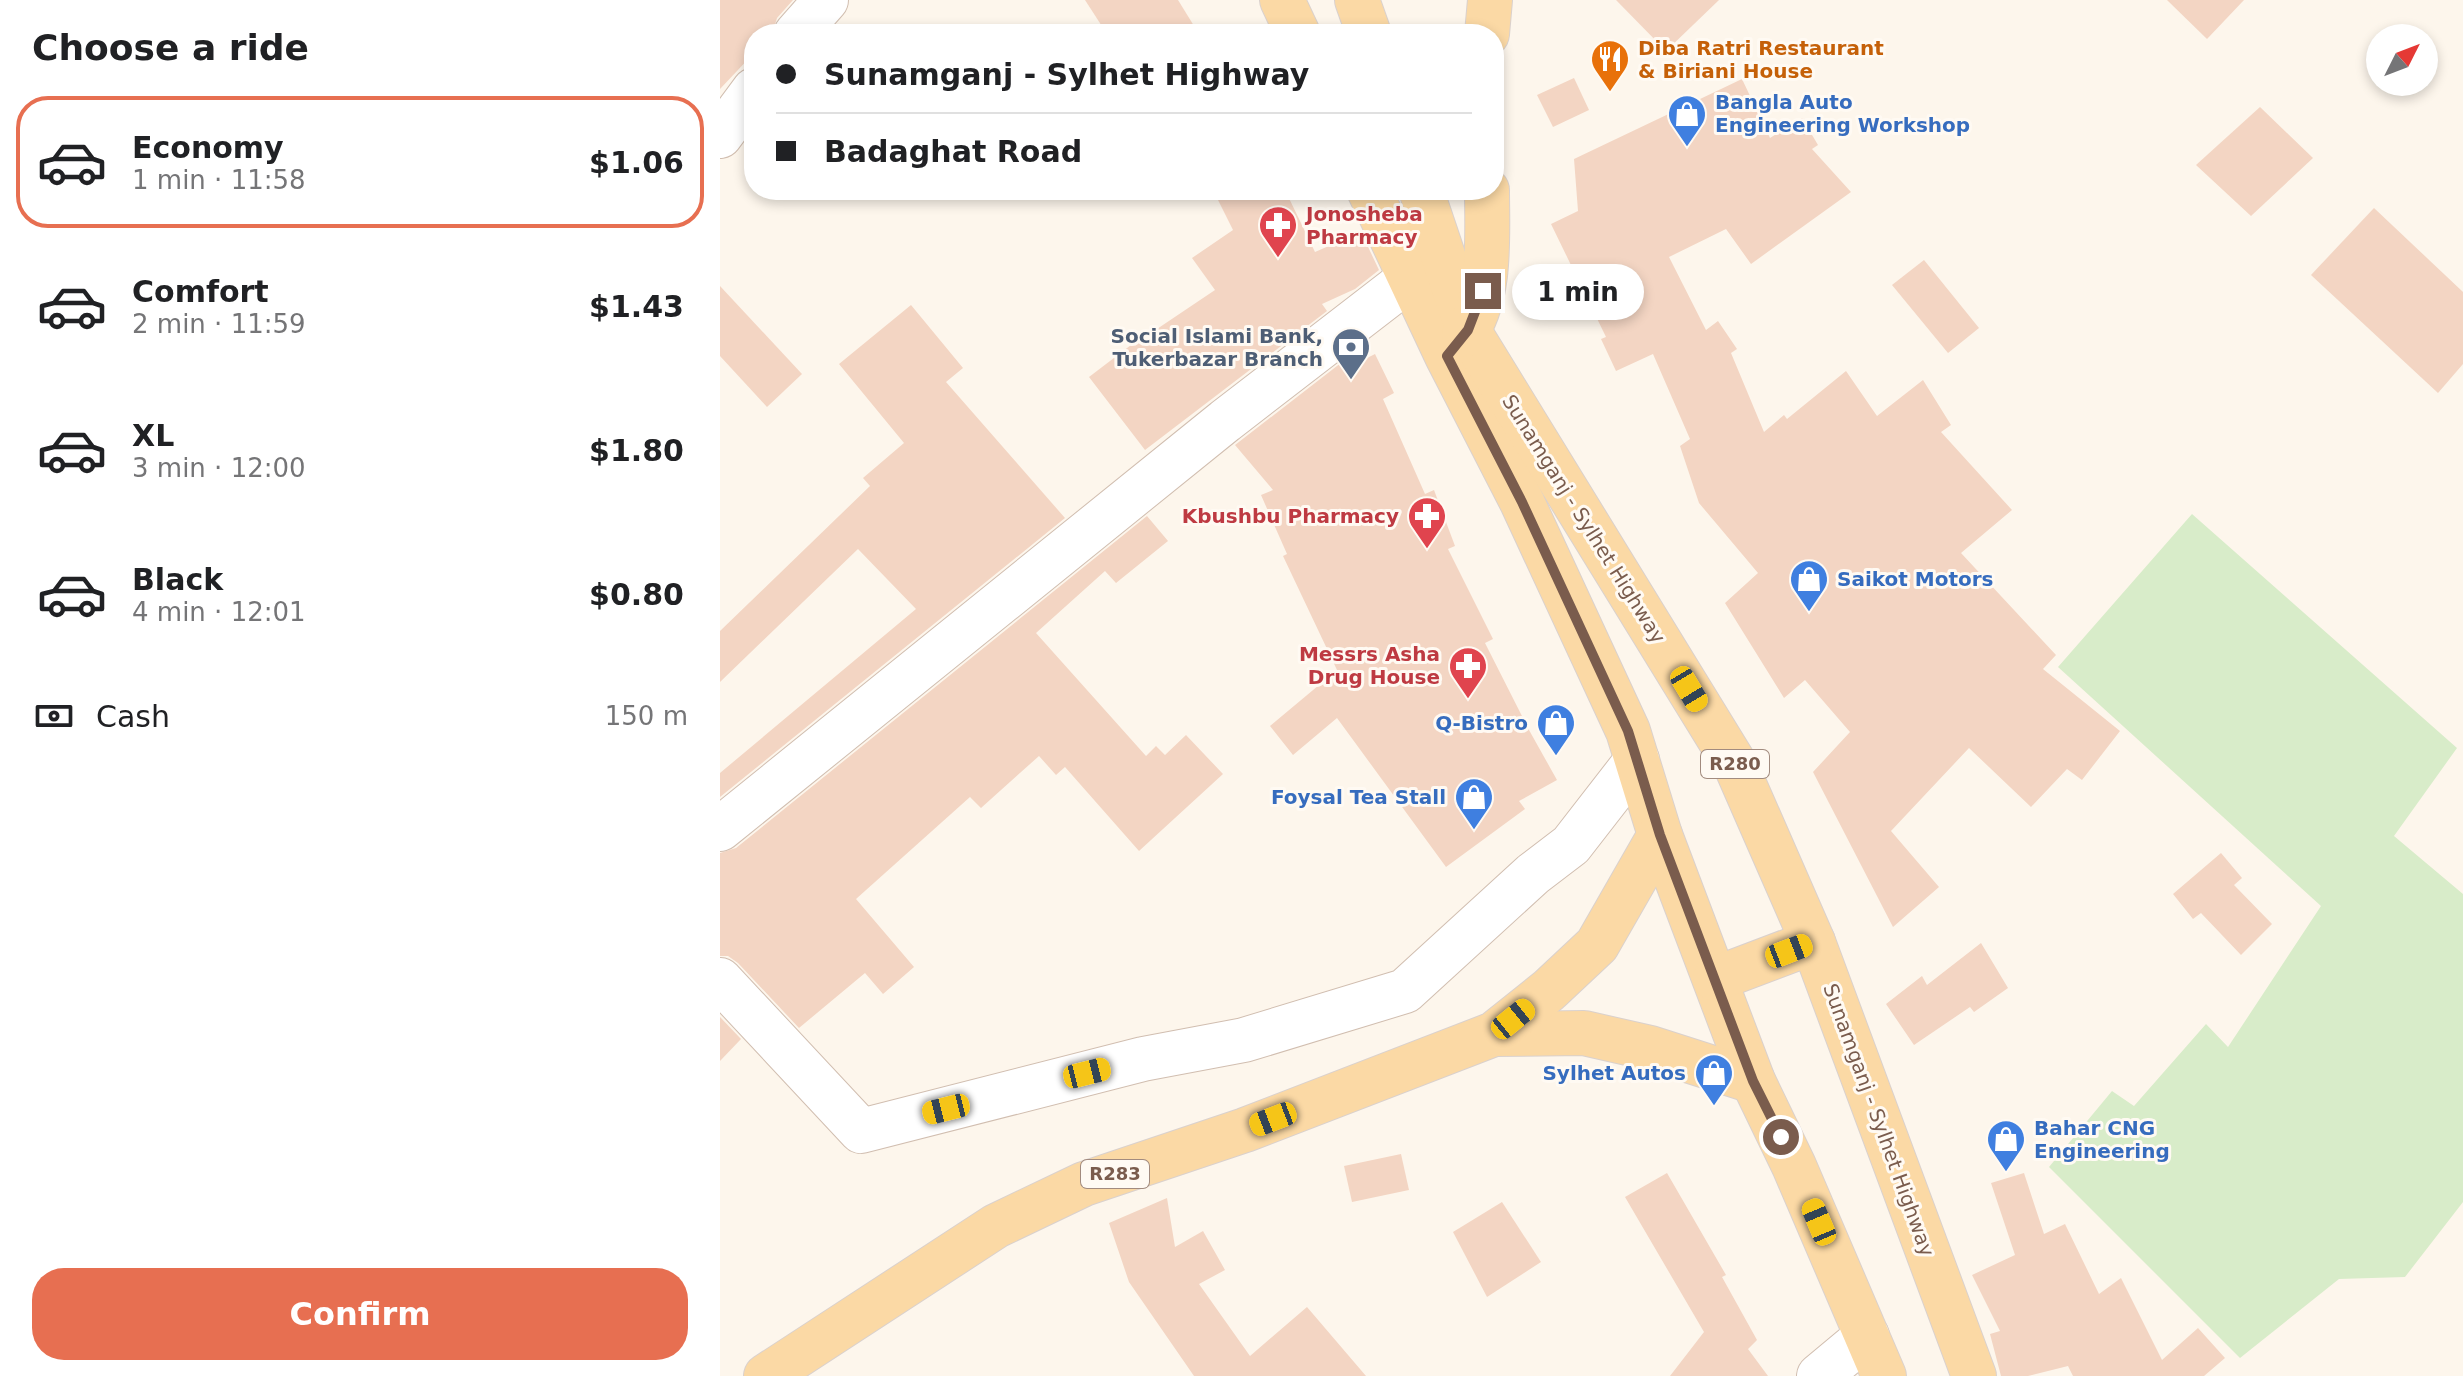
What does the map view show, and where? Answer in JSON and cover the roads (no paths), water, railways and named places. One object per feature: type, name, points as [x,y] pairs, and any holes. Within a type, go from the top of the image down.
[{"type":"main road","points":[[1282,0],[1293,24]]},
{"type":"main road","points":[[1357,0],[1365,24]]},
{"type":"main road","points":[[1488,24],[1490,0]]},
{"type":"main road","name":"Sunamganj - Sylhet Highway","points":[[1373,200],[1409,279],[1458,343],[1736,766],[1813,942],[1974,1376]]},
{"type":"main road","name":"Sunamganj - Sylhet Highway","points":[[1423,200],[1458,343],[1522,502],[1628,731],[1660,835],[1753,1081],[1794,1166],[1884,1376]]},
{"type":"main road","points":[[1458,343],[1483,291],[1487,200]]},
{"type":"main road","points":[[1494,1034],[1549,990],[1597,945],[1660,835]]},
{"type":"main road","points":[[1715,979],[1813,942]]},
{"type":"main road","points":[[1494,1034],[1584,1033],[1650,1048],[1753,1081]]},
{"type":"main road","name":"R283","points":[[766,1376],[996,1226],[1084,1184],[1245,1130],[1494,1034]]},
{"type":"street","points":[[805,24],[826,0]]},
{"type":"street","points":[[720,136],[744,104]]},
{"type":"street","points":[[720,829],[1225,421],[1409,279]]},
{"type":"street","points":[[720,980],[861,1131],[1143,1059],[1244,1040],[1405,991],[1533,874],[1571,845],[1637,760]]},
{"type":"street","points":[[1819,1376],[1867,1336]]},
{"type":"place","name":"Diba Ratri Restaurant & Biriani House","points":[[1610,93]]},
{"type":"place","name":"Bangla Auto Engineering Workshop","points":[[1687,148]]},
{"type":"place","name":"Jonosheba Pharmacy","points":[[1278,259]]},
{"type":"place","name":"Social Islami Bank, Tukerbazar Branch","points":[[1351,381]]},
{"type":"place","name":"Kbushbu Pharmacy","points":[[1427,550]]},
{"type":"place","name":"Saikot Motors","points":[[1809,613]]},
{"type":"place","name":"Messrs Asha Drug House","points":[[1468,700]]},
{"type":"place","name":"Q-Bistro","points":[[1556,757]]},
{"type":"place","name":"Foysal Tea Stall","points":[[1474,831]]},
{"type":"place","name":"Sylhet Autos","points":[[1714,1107]]},
{"type":"place","name":"Bahar CNG Engineering","points":[[2006,1173]]}]
